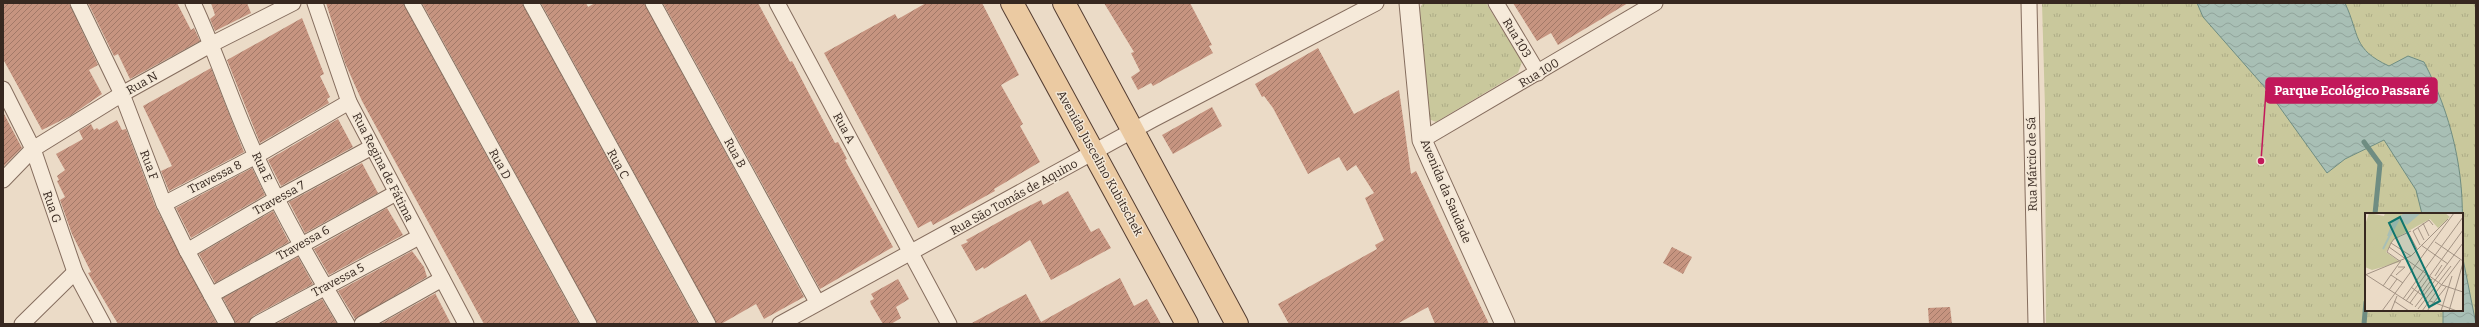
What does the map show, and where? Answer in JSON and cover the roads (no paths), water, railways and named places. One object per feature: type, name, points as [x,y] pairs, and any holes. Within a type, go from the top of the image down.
[{"type":"main road","name":"Avenida Juscelino Kubitschek","points":[[1012,3],[1188,324]]},
{"type":"main road","points":[[1064,3],[1134,130],[1237,324]]},
{"type":"street","name":"Rua F","points":[[78,3],[122,94],[164,204],[187,251],[227,324]]},
{"type":"street","name":"Rua E","points":[[193,3],[212,44],[256,156],[276,198],[347,324]]},
{"type":"street","name":"Rua N","points":[[4,175],[33,149],[122,94],[212,44],[293,3]]},
{"type":"street","name":"Rua Regina de Fátima","points":[[315,3],[349,102],[465,324]]},
{"type":"street","name":"Rua D","points":[[412,3],[589,324]]},
{"type":"street","name":"Rua C","points":[[531,3],[708,324]]},
{"type":"street","name":"Rua B","points":[[653,3],[817,302]]},
{"type":"street","name":"Rua A","points":[[777,3],[949,324]]},
{"type":"street","name":"Rua São Tomás de Aquino","points":[[780,324],[817,302],[912,253],[1134,130],[1376,3]]},
{"type":"street","name":"Avenida da Saudade","points":[[1409,3],[1422,140],[1505,324]]},
{"type":"street","name":"Rua 103","points":[[1496,3],[1538,73]]},
{"type":"street","name":"Rua 100","points":[[1422,140],[1655,3]]},
{"type":"street","name":"Rua Márcio de Sá","points":[[2029,3],[2036,324]]},
{"type":"street","name":"Rua G","points":[[3,89],[33,149],[75,272],[103,324]]},
{"type":"street","name":"Travessa 8","points":[[164,204],[256,156],[349,102]]},
{"type":"street","name":"Travessa 7","points":[[187,251],[276,198],[372,147]]},
{"type":"street","name":"Travessa 6","points":[[211,295],[396,193]]},
{"type":"street","name":"Travessa 5","points":[[256,324],[419,237]]},
{"type":"street","points":[[22,324],[75,272]]},
{"type":"street","points":[[362,324],[442,279]]},
{"type":"water","points":[[2197,3],[2345,3],[2359,40],[2363,47],[2377,60],[2389,66],[2408,56],[2424,62],[2434,82],[2449,123],[2458,165],[2462,213],[2422,213],[2416,190],[2384,140],[2345,159],[2327,173],[2268,91],[2203,17]]},
{"type":"water","points":[[2463,259],[2476,324],[2443,324],[2443,311],[2463,311]]},
{"type":"waterway","points":[[2364,142],[2380,164],[2375,213]]},
{"type":"waterway","points":[[2364,324],[2365,311]]},
{"type":"place","name":"Parque Ecológico Passaré","points":[[2261,161]]}]
